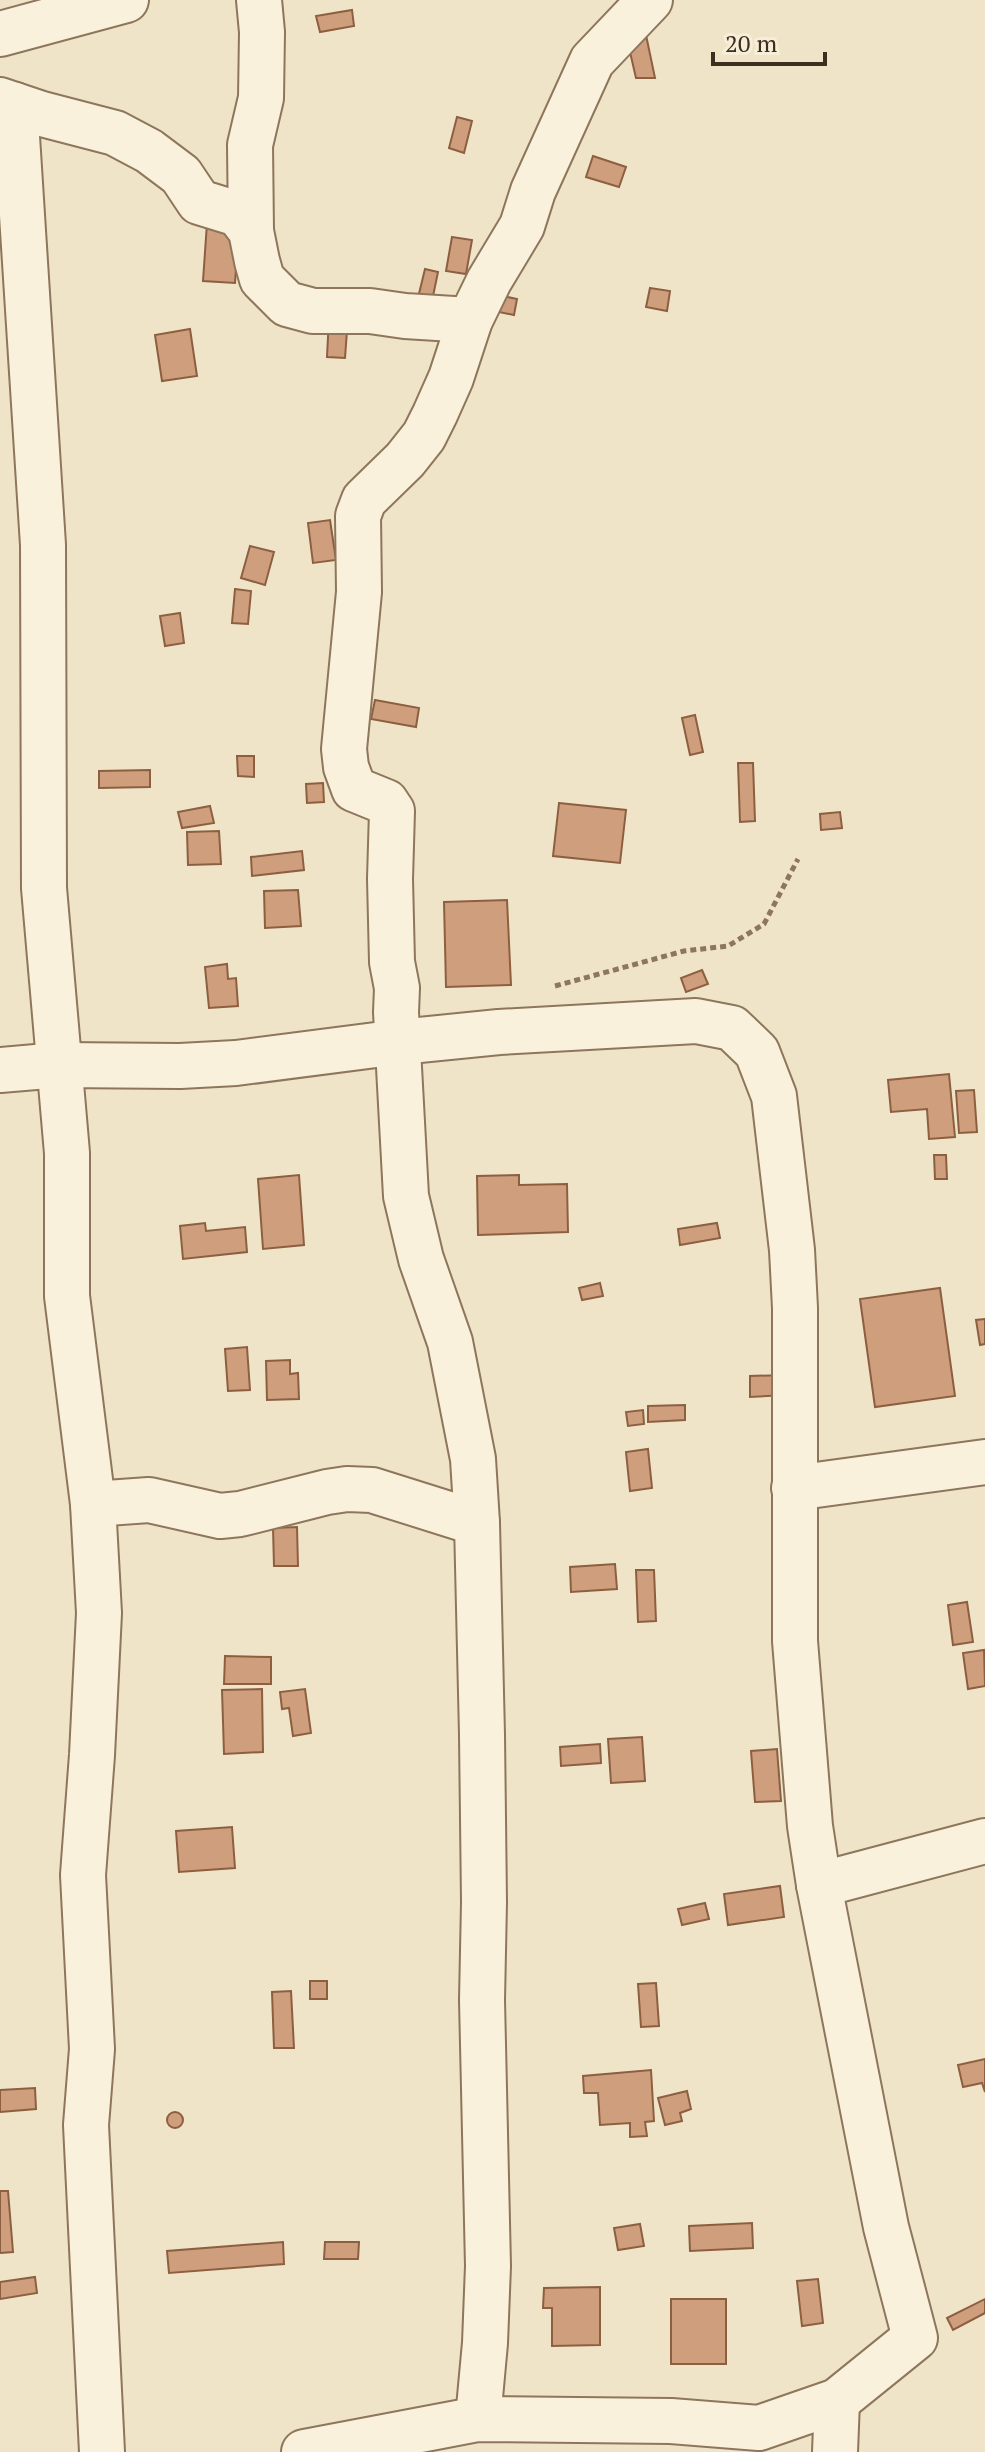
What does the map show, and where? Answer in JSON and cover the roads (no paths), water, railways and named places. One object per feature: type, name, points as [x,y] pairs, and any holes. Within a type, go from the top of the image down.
[{"type":"street","points":[[259,0],[261,98],[250,145],[251,231],[262,279],[287,304],[313,311],[370,311],[470,320]]},
{"type":"street","points":[[478,2419],[488,2266],[482,2000],[483,1766],[473,1459],[450,1342],[421,1259],[406,1196],[397,988],[392,962],[392,811],[386,802],[354,789],[346,767],[344,749],[359,592],[358,516],[364,500],[405,460],[424,436],[451,378],[470,320],[522,226],[533,191],[592,61],[650,0]]},
{"type":"street","points":[[0,34],[60,19],[100,3]]},
{"type":"street","points":[[102,2452],[86,2125],[92,2049],[83,1875],[99,1613],[93,1504],[67,1296],[67,1153],[44,888],[43,545],[8,103],[115,133],[149,151],[181,175],[199,202],[238,214],[251,231]]},
{"type":"street","points":[[0,1070],[59,1065],[236,1063],[499,1032],[696,1021],[732,1028],[757,1052],[774,1096],[792,1250],[795,1308],[795,1641],[810,1826],[886,2227],[915,2338],[837,2401],[759,2428],[671,2421],[478,2419],[304,2452]]},
{"type":"street","points":[[794,1488],[985,1462]]},
{"type":"street","points":[[93,1504],[149,1500],[220,1516],[240,1514],[327,1492],[372,1490],[477,1523]]},
{"type":"street","points":[[819,1885],[985,1841]]},
{"type":"street","points":[[835,2452],[837,2401]]}]
